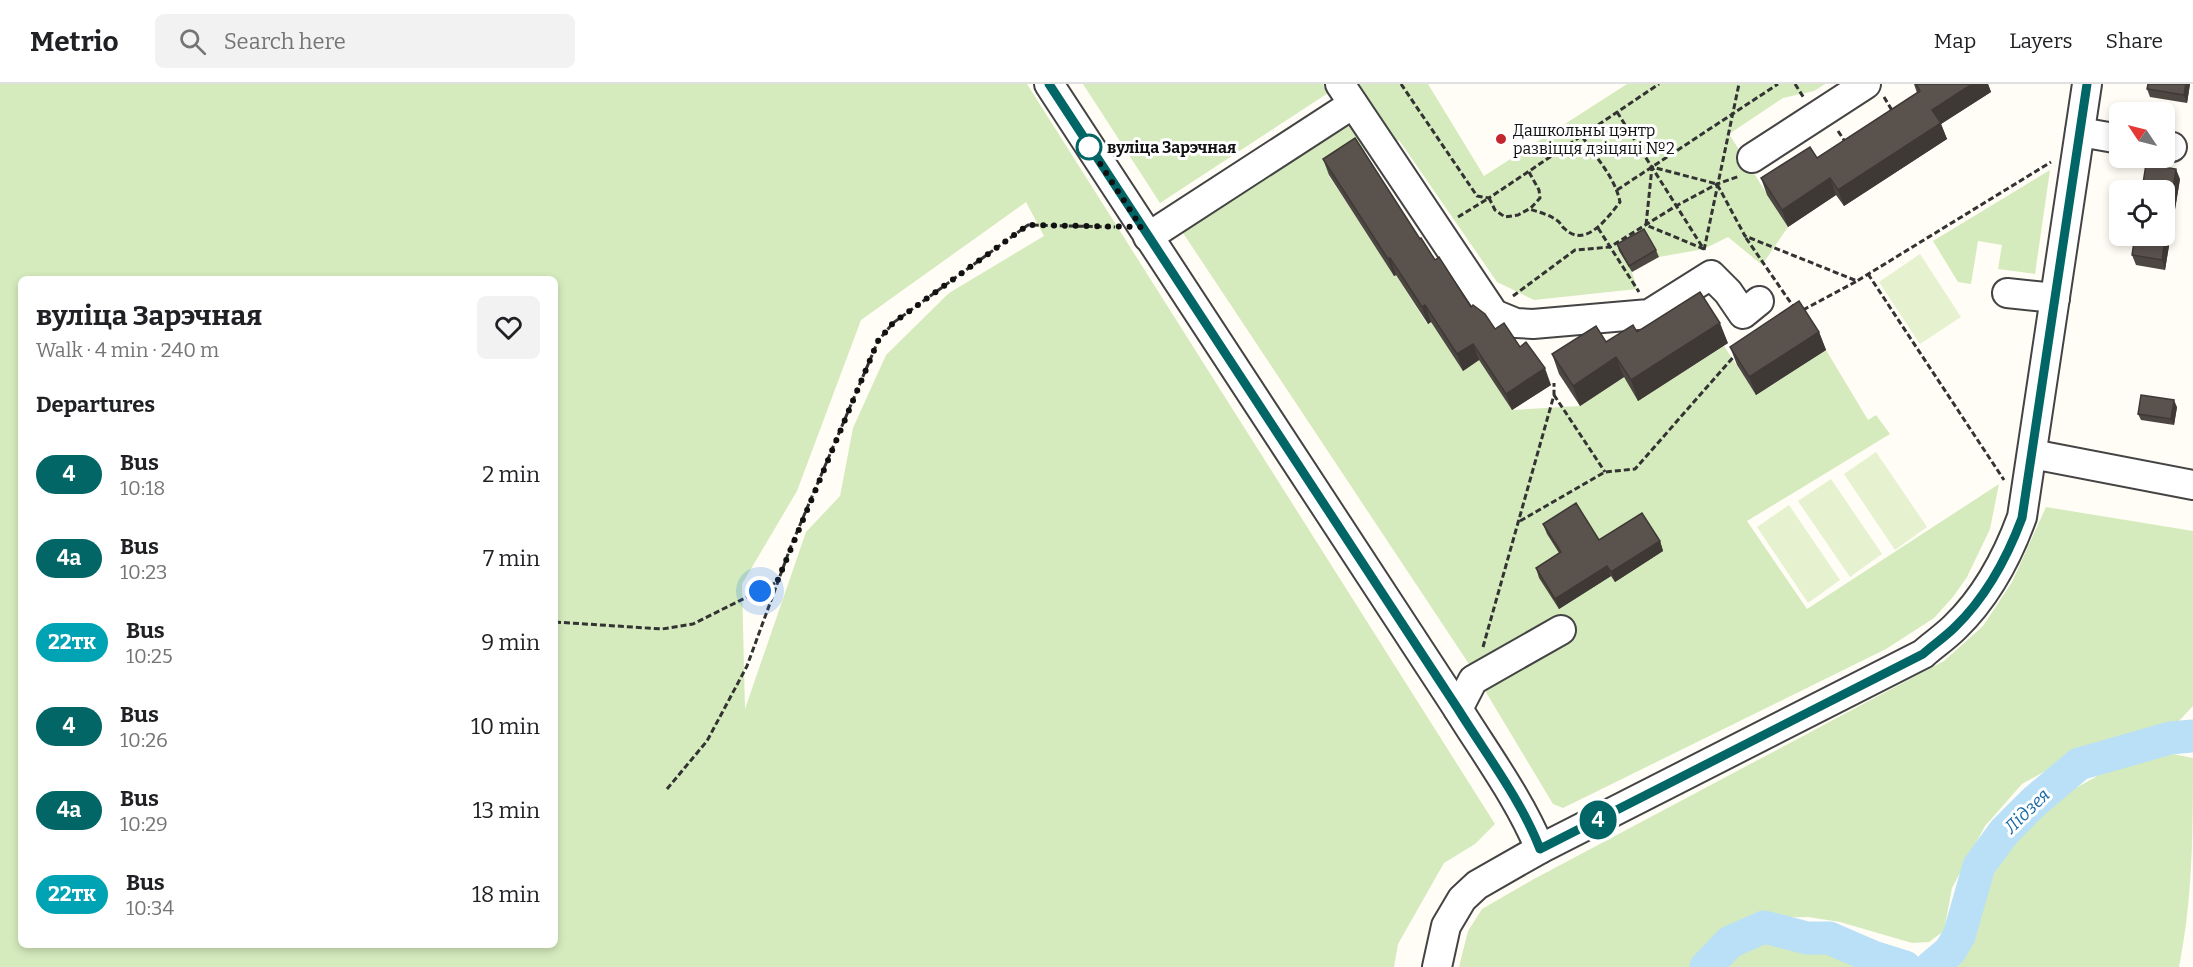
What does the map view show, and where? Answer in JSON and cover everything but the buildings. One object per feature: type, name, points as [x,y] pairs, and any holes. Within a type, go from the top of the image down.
[{"type":"street","points":[[1049,84],[1458,709],[1518,805],[1540,849]]},
{"type":"street","points":[[1437,967],[1446,926],[1462,899],[1477,885],[1540,849],[1923,654],[1955,627],[1976,604],[2004,559],[2022,518],[2087,84]]},
{"type":"street","points":[[1748,166],[1873,87]]},
{"type":"street","points":[[1144,232],[1346,94],[1493,312],[1516,323],[1533,324],[1649,314],[1711,275],[1728,292],[1743,314],[1759,302]]},
{"type":"street","points":[[2080,132],[2109,137]]},
{"type":"street","points":[[2007,293],[2055,298]]},
{"type":"street","points":[[2032,454],[2193,485]]},
{"type":"street","points":[[1458,709],[1473,680],[1561,630]]},
{"type":"path","points":[[1401,84],[1477,196],[1489,198],[1659,84]]},
{"type":"path","points":[[1704,249],[1738,84]]},
{"type":"path","points":[[1617,190],[1778,84]]},
{"type":"path","points":[[1873,87],[1896,116]]},
{"type":"path","points":[[1617,112],[1704,249]]},
{"type":"path","points":[[1838,130],[1848,147]]},
{"type":"path","points":[[1529,210],[1550,216],[1560,222],[1565,230],[1579,235],[1590,234],[1598,228],[1620,202],[1617,190],[1582,136]]},
{"type":"path","points":[[1652,167],[1717,184],[1745,236],[1797,313],[1857,281],[2057,159]]},
{"type":"path","points":[[1493,312],[1575,250],[1610,247],[1676,206],[1748,166]]},
{"type":"path","points":[[1646,225],[1652,167]]},
{"type":"path","points":[[1489,198],[1495,210],[1505,217],[1529,210],[1540,198],[1539,190],[1529,172]]},
{"type":"path","points":[[667,789],[707,741],[742,676],[777,582],[878,341],[893,323],[1028,225],[1144,232]]},
{"type":"path","points":[[1646,225],[1704,249]]},
{"type":"path","points":[[1598,228],[1637,289],[1649,314]]},
{"type":"path","points":[[1745,236],[1857,281]]},
{"type":"path","points":[[1868,274],[2007,484]]},
{"type":"path","points":[[1518,522],[1605,472],[1635,469],[1741,348]]},
{"type":"path","points":[[1473,680],[1554,395],[1554,383]]},
{"type":"path","points":[[1554,395],[1605,472]]},
{"type":"path","points":[[558,621],[662,629],[693,624],[777,582]]},
{"type":"green space","points":[[0,84],[1027,84],[1495,824],[1475,844],[1444,863],[1398,944],[1394,967],[0,967]],"holes":[[[1026,202],[1044,236],[949,293],[886,355],[853,428],[840,496],[806,532],[745,709],[742,584],[797,491],[861,320]]]},
{"type":"green space","points":[[1083,84],[1323,84],[1328,93],[1160,203]]},
{"type":"green space","points":[[1340,84],[1428,84],[1484,176],[1627,84],[1825,84],[1814,91],[1783,98],[1729,134],[1788,227],[1762,265],[1728,237],[1704,249],[1659,257],[1647,235],[1619,251],[1632,272],[1637,289],[1534,300],[1497,282],[1399,140],[1384,149]]},
{"type":"green space","points":[[1349,123],[1367,150],[1329,176],[1427,324],[1431,322],[1463,371],[1479,360],[1512,410],[1580,406],[1624,377],[1639,400],[1724,346],[1756,395],[1826,350],[1868,420],[1876,415],[1890,434],[1747,521],[1807,609],[1999,484],[1990,529],[1967,577],[1953,597],[1934,618],[1886,649],[1563,808],[1553,804],[1469,664],[1183,233]]},
{"type":"green space","points":[[2050,170],[2035,274],[1998,269],[2002,245],[1978,241],[1971,284],[1958,282],[1933,241]]},
{"type":"green space","points":[[1920,254],[1961,317],[1920,344],[1879,282]]},
{"type":"green space","points":[[1876,452],[1927,527],[1895,550],[1844,474]]},
{"type":"green space","points":[[1831,479],[1882,554],[1850,577],[1798,501]]},
{"type":"green space","points":[[1789,505],[1840,580],[1808,603],[1757,527]]},
{"type":"green space","points":[[2046,507],[2193,531],[2193,706],[2178,722],[2083,750],[2022,784],[1985,826],[1952,888],[1944,931],[1929,942],[1912,943],[1840,922],[1808,917],[1764,918],[1734,925],[1698,956],[1694,967],[1459,967],[1468,931],[1482,909],[1534,879],[1944,661],[1983,626],[2012,582]]},
{"type":"green space","points":[[2168,753],[2193,758],[2190,889],[2179,967],[1937,967],[1967,945],[1981,919],[1985,893],[2008,842],[2042,807],[2099,775]]},
{"type":"green space","points":[[1764,941],[1804,942],[1878,967],[1719,967],[1746,945]]},
{"type":"waterway","name":"Лідзея","points":[[1931,967],[1950,951],[1959,936],[1979,866],[2004,832],[2035,801],[2079,764],[2170,738],[2193,736]]},
{"type":"waterway","name":"Лідзея","points":[[1706,967],[1730,942],[1764,927],[1807,938],[1829,938],[1873,957],[1905,967]]},
{"type":"bus line","name":"4","points":[[1049,84],[1458,709],[1518,805],[1540,849],[1923,654],[1955,627],[1976,604],[2004,559],[2022,518],[2087,84]]},
{"type":"place","name":"Дашкольны цэнтр развіцця дзіцяці №2","points":[[1501,139]]},
{"type":"place","name":"вуліца Зарэчная","points":[[1089,147]]},
{"type":"route","points":[[760,591],[777,582],[878,341],[893,323],[1028,225],[1141,227],[1088,145],[1089,147]]}]
